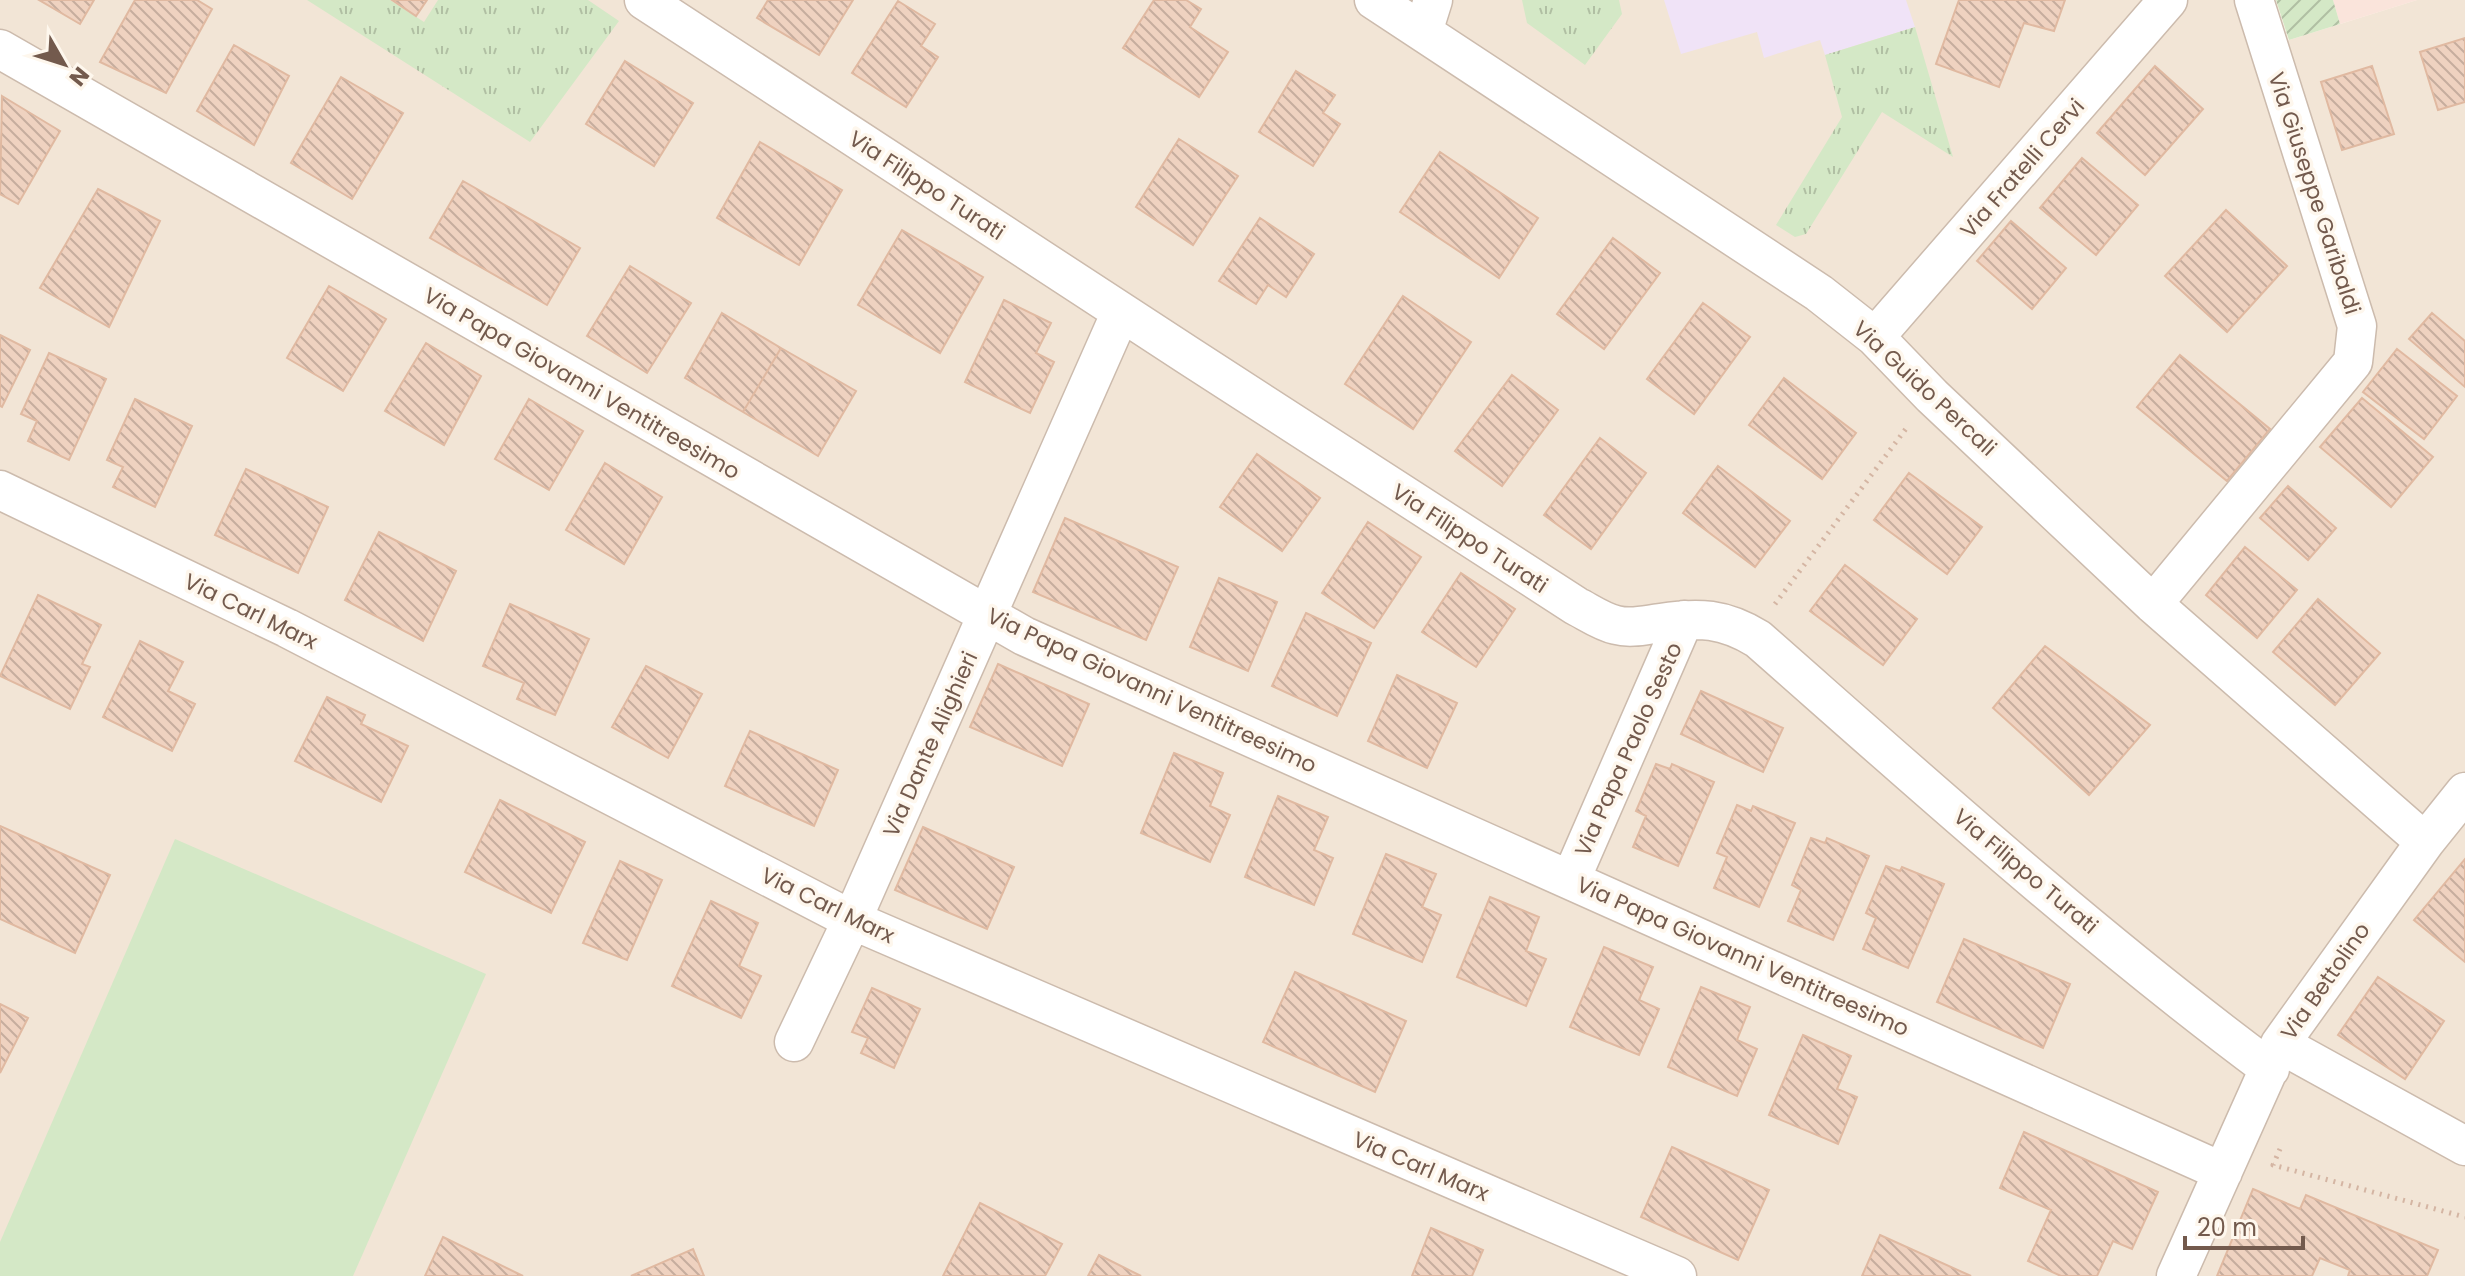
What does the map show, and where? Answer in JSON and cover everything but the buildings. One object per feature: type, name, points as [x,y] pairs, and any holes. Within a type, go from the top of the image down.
[{"type":"street","name":"Via Filippo Turati","points":[[644,0],[1576,606],[1614,625],[1636,627],[1684,620],[1713,620],[1740,628],[1758,639],[2040,886],[2230,1039],[2275,1056],[2465,1146]]},
{"type":"street","name":"Via Guido Percali","points":[[1374,0],[1428,16],[1819,293],[1875,337],[1932,396],[2153,604],[2425,842]]},
{"type":"street","name":"Via Fratelli Cervi","points":[[1875,337],[2168,0]]},
{"type":"street","name":"Via Giuseppe Garibaldi","points":[[2153,604],[2353,362],[2357,326],[2254,0]]},
{"type":"street","name":"Via Papa Giovanni Ventitreesimo","points":[[0,49],[1024,636],[2223,1172]]},
{"type":"street","name":"Via Dante Alighieri","points":[[794,1042],[852,920],[1121,312]]},
{"type":"street","name":"Via Carl Marx","points":[[0,490],[287,628],[852,920],[1677,1276]]},
{"type":"street","name":"Via Papa Paolo Sesto","points":[[1571,879],[1684,620]]},
{"type":"street","name":"Via Bettolino","points":[[2176,1276],[2275,1056],[2425,842],[2465,792]]},
{"type":"path","points":[[1769,613],[1913,419]]},
{"type":"path","points":[[2248,1118],[2286,1135],[2273,1165],[2465,1217]]},
{"type":"shaded area","points":[[0,0],[2243,0],[2260,49],[2417,0],[2465,0],[2465,1276],[0,1276]]},
{"type":"shaded area","points":[[1664,0],[1906,0],[1915,27],[1825,55],[1820,40],[1764,58],[1757,32],[1681,54]]},
{"type":"shaded area","points":[[2333,0],[2417,0],[2340,24]]},
{"type":"green space","points":[[307,0],[390,0],[424,22],[438,0],[588,0],[619,21],[530,142]]},
{"type":"green space","points":[[1522,0],[1619,0],[1622,14],[1585,65],[1527,23]]},
{"type":"green space","points":[[2276,0],[2333,0],[2340,24],[2289,40]]},
{"type":"green space","points":[[1915,27],[1953,157],[1882,112],[1806,234],[1795,237],[1776,225],[1842,117],[1825,55]]},
{"type":"green space","points":[[175,839],[486,974],[353,1276],[0,1276],[0,1242]]}]
